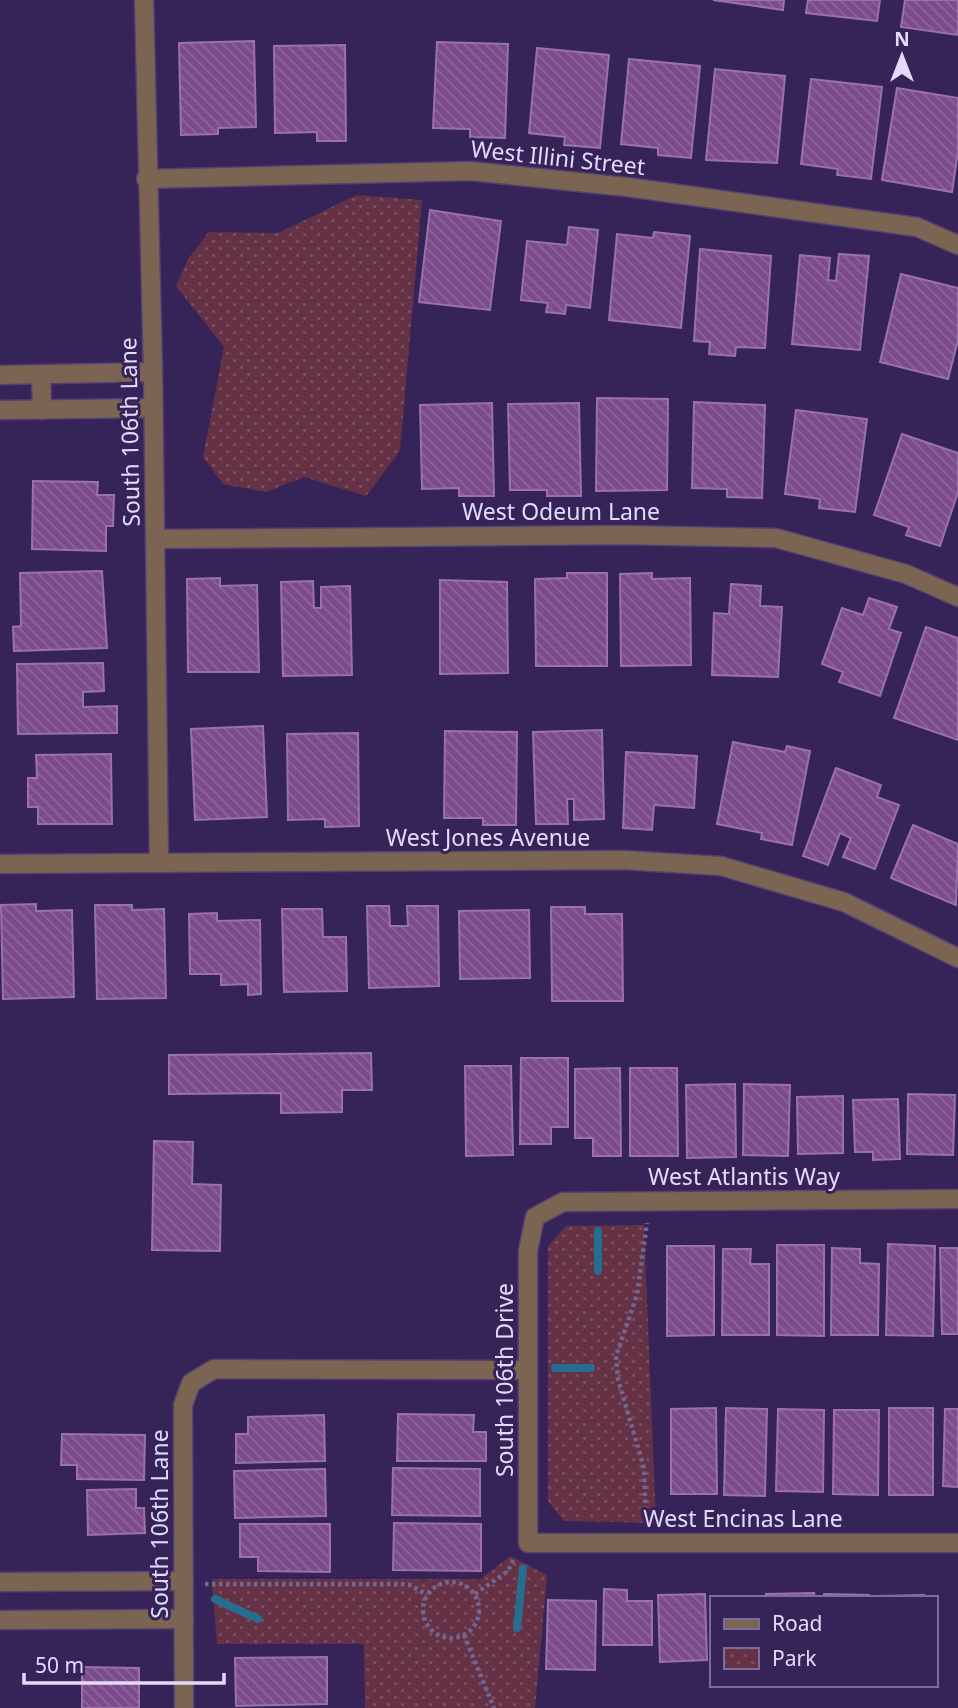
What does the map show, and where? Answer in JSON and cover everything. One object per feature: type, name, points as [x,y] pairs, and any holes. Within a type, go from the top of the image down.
[{"type":"street","name":"South 106th Lane","points":[[144,0],[146,179],[153,372],[159,863]]},
{"type":"street","name":"West Illini Street","points":[[146,179],[470,171],[628,187],[917,227],[958,245]]},
{"type":"street","points":[[0,375],[153,372]]},
{"type":"street","points":[[41,374],[42,410]]},
{"type":"street","points":[[0,410],[153,408]]},
{"type":"street","name":"West Odeum Lane","points":[[155,539],[608,535],[776,538],[906,575],[958,597]]},
{"type":"street","name":"West Jones Avenue","points":[[0,864],[623,860],[721,866],[844,902],[958,958]]},
{"type":"street","name":"West Atlantis Way","points":[[534,1217],[563,1202],[958,1199]]},
{"type":"street","name":"South 106th Drive","points":[[528,1543],[528,1251],[534,1217]]},
{"type":"street","name":"South 106th Lane","points":[[184,1708],[183,1405],[191,1382],[214,1369],[527,1370]]},
{"type":"street","name":"West Encinas Lane","points":[[528,1543],[958,1543]]},
{"type":"street","points":[[0,1582],[184,1581]]},
{"type":"street","points":[[0,1620],[184,1619]]},
{"type":"path","points":[[646,1543],[644,1468],[618,1379],[616,1356],[637,1295],[649,1201]]},
{"type":"path","points":[[475,1594],[508,1571],[515,1555],[528,1543]]},
{"type":"path","points":[[184,1581],[210,1584],[400,1584],[410,1585],[427,1595]]},
{"type":"path","points":[[455,1582],[464,1584],[475,1594],[480,1607],[475,1625],[464,1635],[442,1637],[428,1626],[422,1609],[427,1595],[436,1586],[455,1582]]},
{"type":"path","points":[[464,1635],[494,1708]]},
{"type":"green space","points":[[357,195],[422,200],[400,451],[366,496],[304,477],[266,492],[223,484],[203,457],[224,347],[176,286],[188,259],[209,232],[278,233]]},
{"type":"green space","points":[[644,1225],[656,1523],[564,1521],[548,1501],[548,1246],[566,1226]]},
{"type":"green space","points":[[511,1556],[547,1575],[535,1708],[365,1708],[364,1644],[217,1644],[212,1579],[480,1579]]},
{"type":"building","points":[[713,0],[784,0],[783,10]]},
{"type":"building","points":[[808,0],[880,0],[877,21],[806,13]]},
{"type":"building","points":[[905,0],[958,0],[958,35],[901,27]]},
{"type":"building","points":[[254,41],[256,127],[218,128],[218,134],[181,135],[179,43]]},
{"type":"building","points":[[437,42],[508,44],[505,138],[470,137],[470,129],[433,128]]},
{"type":"building","points":[[345,45],[346,141],[317,141],[317,132],[275,133],[274,46]]},
{"type":"building","points":[[537,48],[609,55],[600,148],[564,145],[565,137],[529,133]]},
{"type":"building","points":[[629,59],[700,66],[691,158],[658,155],[658,148],[621,144]]},
{"type":"building","points":[[715,69],[785,76],[777,163],[706,160]]},
{"type":"building","points":[[811,79],[882,87],[871,179],[837,175],[838,169],[801,164]]},
{"type":"building","points":[[897,88],[958,98],[958,152],[952,192],[882,180]]},
{"type":"building","points":[[430,210],[501,221],[490,310],[419,302]]},
{"type":"building","points":[[569,227],[598,230],[590,308],[566,305],[565,314],[546,312],[548,303],[521,300],[527,241],[567,245]]},
{"type":"building","points":[[654,232],[690,236],[681,328],[609,320],[617,234],[653,238]]},
{"type":"building","points":[[700,249],[771,256],[765,348],[736,347],[735,356],[709,354],[710,342],[694,341]]},
{"type":"building","points":[[839,254],[869,256],[860,350],[792,344],[800,255],[830,258],[828,280],[836,281]]},
{"type":"building","points":[[901,274],[958,288],[958,340],[948,379],[880,362]]},
{"type":"building","points":[[597,398],[668,399],[667,490],[596,491]]},
{"type":"building","points":[[694,402],[765,405],[762,498],[727,497],[727,489],[692,488]]},
{"type":"building","points":[[492,403],[494,496],[459,496],[459,488],[422,489],[420,405]]},
{"type":"building","points":[[579,403],[581,496],[547,496],[547,490],[510,490],[508,404]]},
{"type":"building","points":[[796,410],[867,419],[855,512],[819,508],[820,499],[785,494]]},
{"type":"building","points":[[902,434],[958,453],[958,492],[940,546],[906,535],[909,527],[874,515]]},
{"type":"building","points":[[33,481],[98,482],[97,495],[114,495],[113,526],[106,526],[106,551],[32,549]]},
{"type":"building","points":[[102,571],[107,648],[14,651],[13,627],[21,626],[20,573]]},
{"type":"building","points":[[567,573],[607,573],[607,666],[536,666],[535,579],[567,578]]},
{"type":"building","points":[[652,573],[652,579],[690,578],[691,665],[621,666],[620,574]]},
{"type":"building","points":[[220,578],[220,586],[257,585],[259,672],[188,672],[187,579]]},
{"type":"building","points":[[440,580],[507,582],[508,673],[440,674]]},
{"type":"building","points":[[313,581],[314,608],[321,608],[321,587],[350,586],[352,675],[283,676],[281,582]]},
{"type":"building","points":[[731,584],[761,586],[760,606],[782,607],[778,677],[712,675],[714,613],[729,614]]},
{"type":"building","points":[[869,598],[897,607],[889,629],[901,633],[880,696],[839,682],[843,672],[822,664],[842,608],[863,615]]},
{"type":"building","points":[[926,627],[958,638],[958,740],[894,718]]},
{"type":"building","points":[[103,663],[104,691],[83,692],[83,707],[117,706],[117,733],[18,734],[17,664]]},
{"type":"building","points":[[263,726],[267,817],[195,820],[191,729]]},
{"type":"building","points":[[602,730],[604,819],[574,820],[574,799],[567,799],[568,824],[536,824],[533,732]]},
{"type":"building","points":[[445,731],[517,732],[516,825],[483,825],[483,818],[444,818]]},
{"type":"building","points":[[358,733],[359,826],[325,827],[325,819],[288,820],[287,734]]},
{"type":"building","points":[[733,742],[785,752],[787,746],[810,751],[792,845],[761,839],[762,833],[717,824]]},
{"type":"building","points":[[626,752],[697,756],[694,808],[654,805],[652,830],[623,828]]},
{"type":"building","points":[[111,754],[112,824],[38,824],[38,807],[28,807],[28,778],[37,778],[36,755]]},
{"type":"building","points":[[836,768],[881,785],[877,797],[899,805],[875,869],[843,857],[851,838],[840,833],[828,865],[803,856]]},
{"type":"building","points":[[913,825],[958,844],[956,905],[891,878]]},
{"type":"building","points":[[36,904],[36,911],[72,910],[74,997],[3,999],[1,905]]},
{"type":"building","points":[[95,905],[132,905],[132,910],[164,909],[166,998],[97,999]]},
{"type":"building","points":[[367,906],[389,906],[390,926],[408,926],[407,906],[438,906],[439,986],[369,988]]},
{"type":"building","points":[[551,907],[585,907],[585,914],[622,914],[623,1001],[552,1001]]},
{"type":"building","points":[[282,909],[322,909],[323,937],[346,937],[347,991],[284,992]]},
{"type":"building","points":[[529,910],[530,978],[460,979],[459,911]]},
{"type":"building","points":[[217,913],[217,921],[260,920],[261,994],[248,995],[248,984],[221,985],[221,974],[190,974],[189,914]]},
{"type":"building","points":[[371,1053],[372,1090],[342,1090],[342,1112],[281,1113],[281,1093],[169,1094],[169,1055]]},
{"type":"building","points":[[521,1058],[568,1058],[568,1127],[551,1127],[551,1144],[520,1144]]},
{"type":"building","points":[[465,1066],[511,1066],[513,1155],[466,1156]]},
{"type":"building","points":[[620,1068],[621,1156],[593,1156],[593,1138],[575,1138],[575,1069]]},
{"type":"building","points":[[630,1068],[677,1068],[678,1156],[630,1156]]},
{"type":"building","points":[[735,1084],[736,1157],[687,1158],[686,1085]]},
{"type":"building","points":[[744,1084],[790,1085],[788,1156],[743,1155]]},
{"type":"building","points":[[908,1094],[955,1095],[953,1155],[907,1154]]},
{"type":"building","points":[[843,1096],[843,1153],[798,1154],[797,1097]]},
{"type":"building","points":[[898,1099],[900,1159],[873,1160],[873,1152],[855,1152],[853,1100]]},
{"type":"building","points":[[154,1141],[193,1142],[192,1184],[221,1185],[220,1251],[152,1250]]},
{"type":"building","points":[[888,1244],[935,1246],[933,1336],[886,1335]]},
{"type":"building","points":[[777,1245],[824,1245],[824,1336],[777,1335]]},
{"type":"building","points":[[667,1246],[714,1246],[714,1335],[667,1336]]},
{"type":"building","points":[[832,1248],[860,1249],[860,1263],[879,1264],[878,1335],[831,1335]]},
{"type":"building","points":[[940,1248],[958,1248],[958,1334],[942,1334]]},
{"type":"building","points":[[723,1249],[751,1249],[750,1264],[769,1264],[769,1335],[722,1335]]},
{"type":"building","points":[[716,1408],[717,1494],[671,1494],[671,1409]]},
{"type":"building","points":[[726,1408],[767,1409],[765,1496],[724,1495]]},
{"type":"building","points":[[889,1408],[933,1408],[933,1495],[889,1495]]},
{"type":"building","points":[[778,1409],[824,1410],[823,1492],[776,1491]]},
{"type":"building","points":[[945,1409],[958,1409],[958,1487],[943,1486]]},
{"type":"building","points":[[834,1410],[879,1410],[878,1495],[833,1494]]},
{"type":"building","points":[[398,1414],[474,1415],[473,1432],[486,1432],[486,1461],[397,1461]]},
{"type":"building","points":[[324,1415],[325,1461],[236,1463],[236,1434],[248,1434],[248,1417]]},
{"type":"building","points":[[62,1434],[145,1435],[144,1480],[77,1479],[77,1465],[61,1465]]},
{"type":"building","points":[[393,1468],[480,1469],[480,1516],[392,1515]]},
{"type":"building","points":[[325,1469],[326,1516],[235,1518],[234,1471]]},
{"type":"building","points":[[136,1489],[136,1508],[144,1508],[145,1533],[88,1535],[87,1490]]},
{"type":"building","points":[[394,1523],[481,1524],[481,1571],[393,1570]]},
{"type":"building","points":[[240,1524],[330,1524],[330,1572],[258,1571],[258,1557],[240,1557]]},
{"type":"building","points":[[604,1589],[627,1590],[627,1601],[652,1601],[652,1645],[603,1645]]},
{"type":"building","points":[[814,1593],[815,1596],[766,1596]]},
{"type":"building","points":[[705,1594],[707,1660],[660,1662],[658,1595]]},
{"type":"building","points":[[824,1594],[869,1595],[869,1596]]},
{"type":"building","points":[[548,1600],[596,1601],[595,1670],[546,1669]]},
{"type":"building","points":[[327,1657],[327,1704],[236,1706],[235,1658]]},
{"type":"building","points":[[82,1667],[139,1668],[139,1708],[82,1708]]},
{"type":"waterway","points":[[598,1231],[598,1271]]},
{"type":"waterway","points":[[555,1368],[591,1368]]},
{"type":"waterway","points":[[517,1628],[523,1568]]},
{"type":"waterway","points":[[215,1599],[258,1619]]}]
